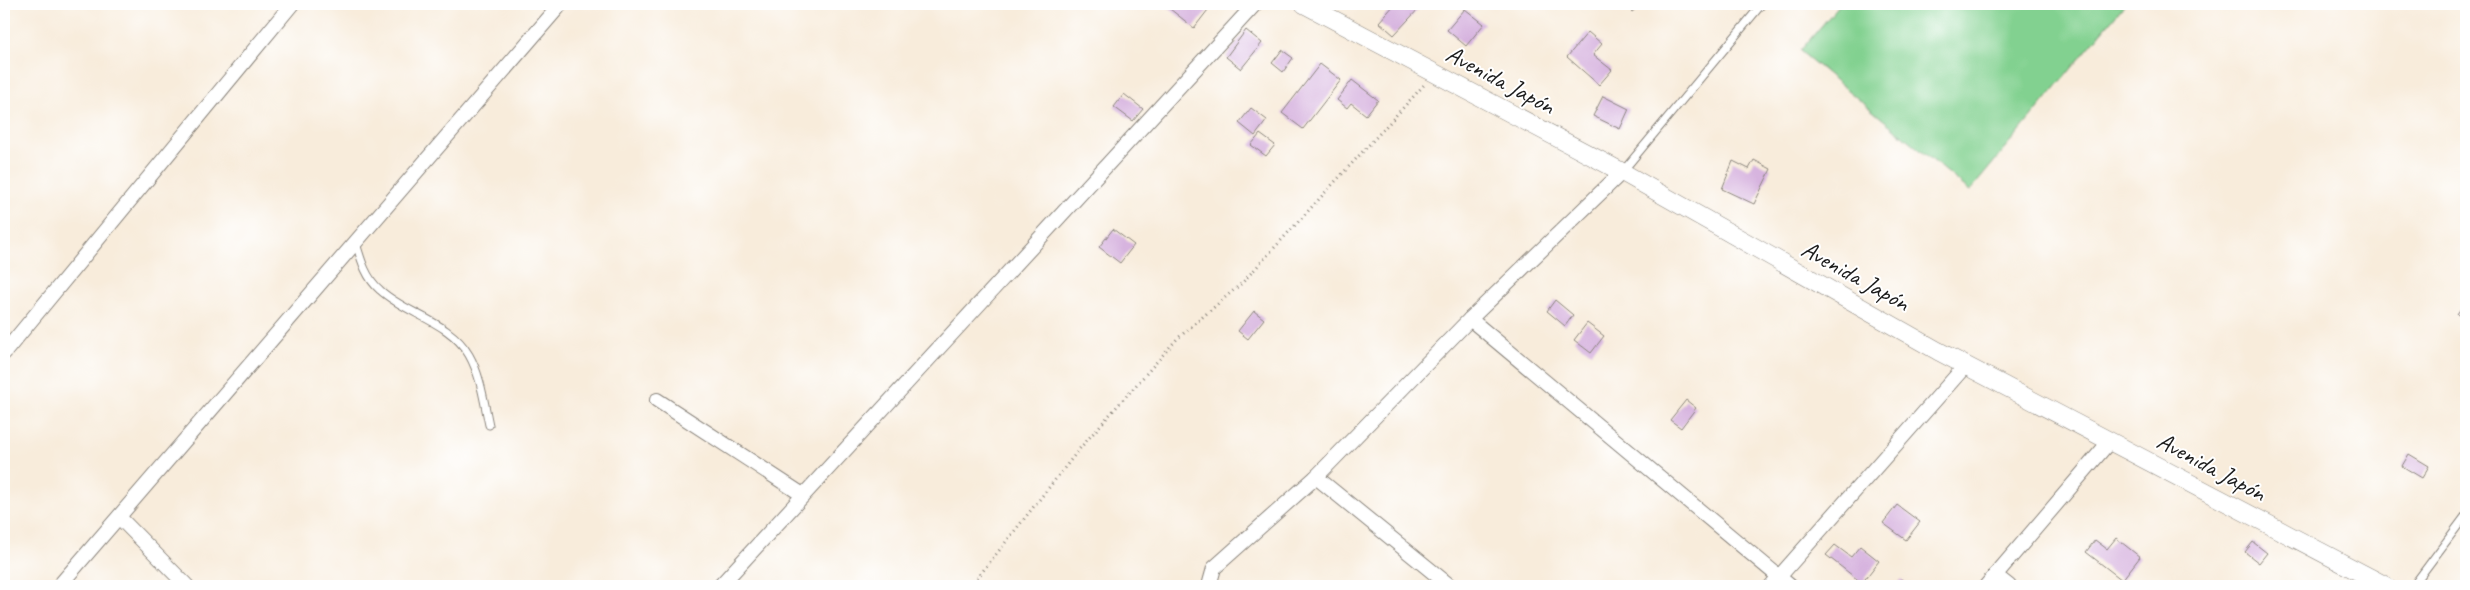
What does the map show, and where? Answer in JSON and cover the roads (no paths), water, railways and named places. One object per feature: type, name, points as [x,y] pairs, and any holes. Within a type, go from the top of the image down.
[{"type":"street","points":[[4,353],[292,4]]},
{"type":"street","points":[[60,586],[561,4]]},
{"type":"street","points":[[720,586],[1255,4]]},
{"type":"street","name":"Avenida Japón","points":[[1304,4],[1622,172],[1966,365],[2386,586]]},
{"type":"street","points":[[1209,586],[1214,568],[1316,476],[1470,319],[1622,172]]},
{"type":"street","points":[[1470,319],[1775,582],[1790,586]]},
{"type":"street","points":[[1775,582],[1966,365]]},
{"type":"street","points":[[657,400],[803,495]]},
{"type":"street","points":[[1986,586],[2110,441]]},
{"type":"street","points":[[1316,476],[1450,586]]},
{"type":"street","points":[[120,518],[187,586]]},
{"type":"street","points":[[1995,575],[2009,586]]},
{"type":"lane","points":[[1622,172],[1762,4]]},
{"type":"lane","points":[[356,243],[363,266],[380,290],[446,329],[469,354],[480,385],[489,426]]},
{"type":"lane","points":[[2413,586],[2466,515]]}]
